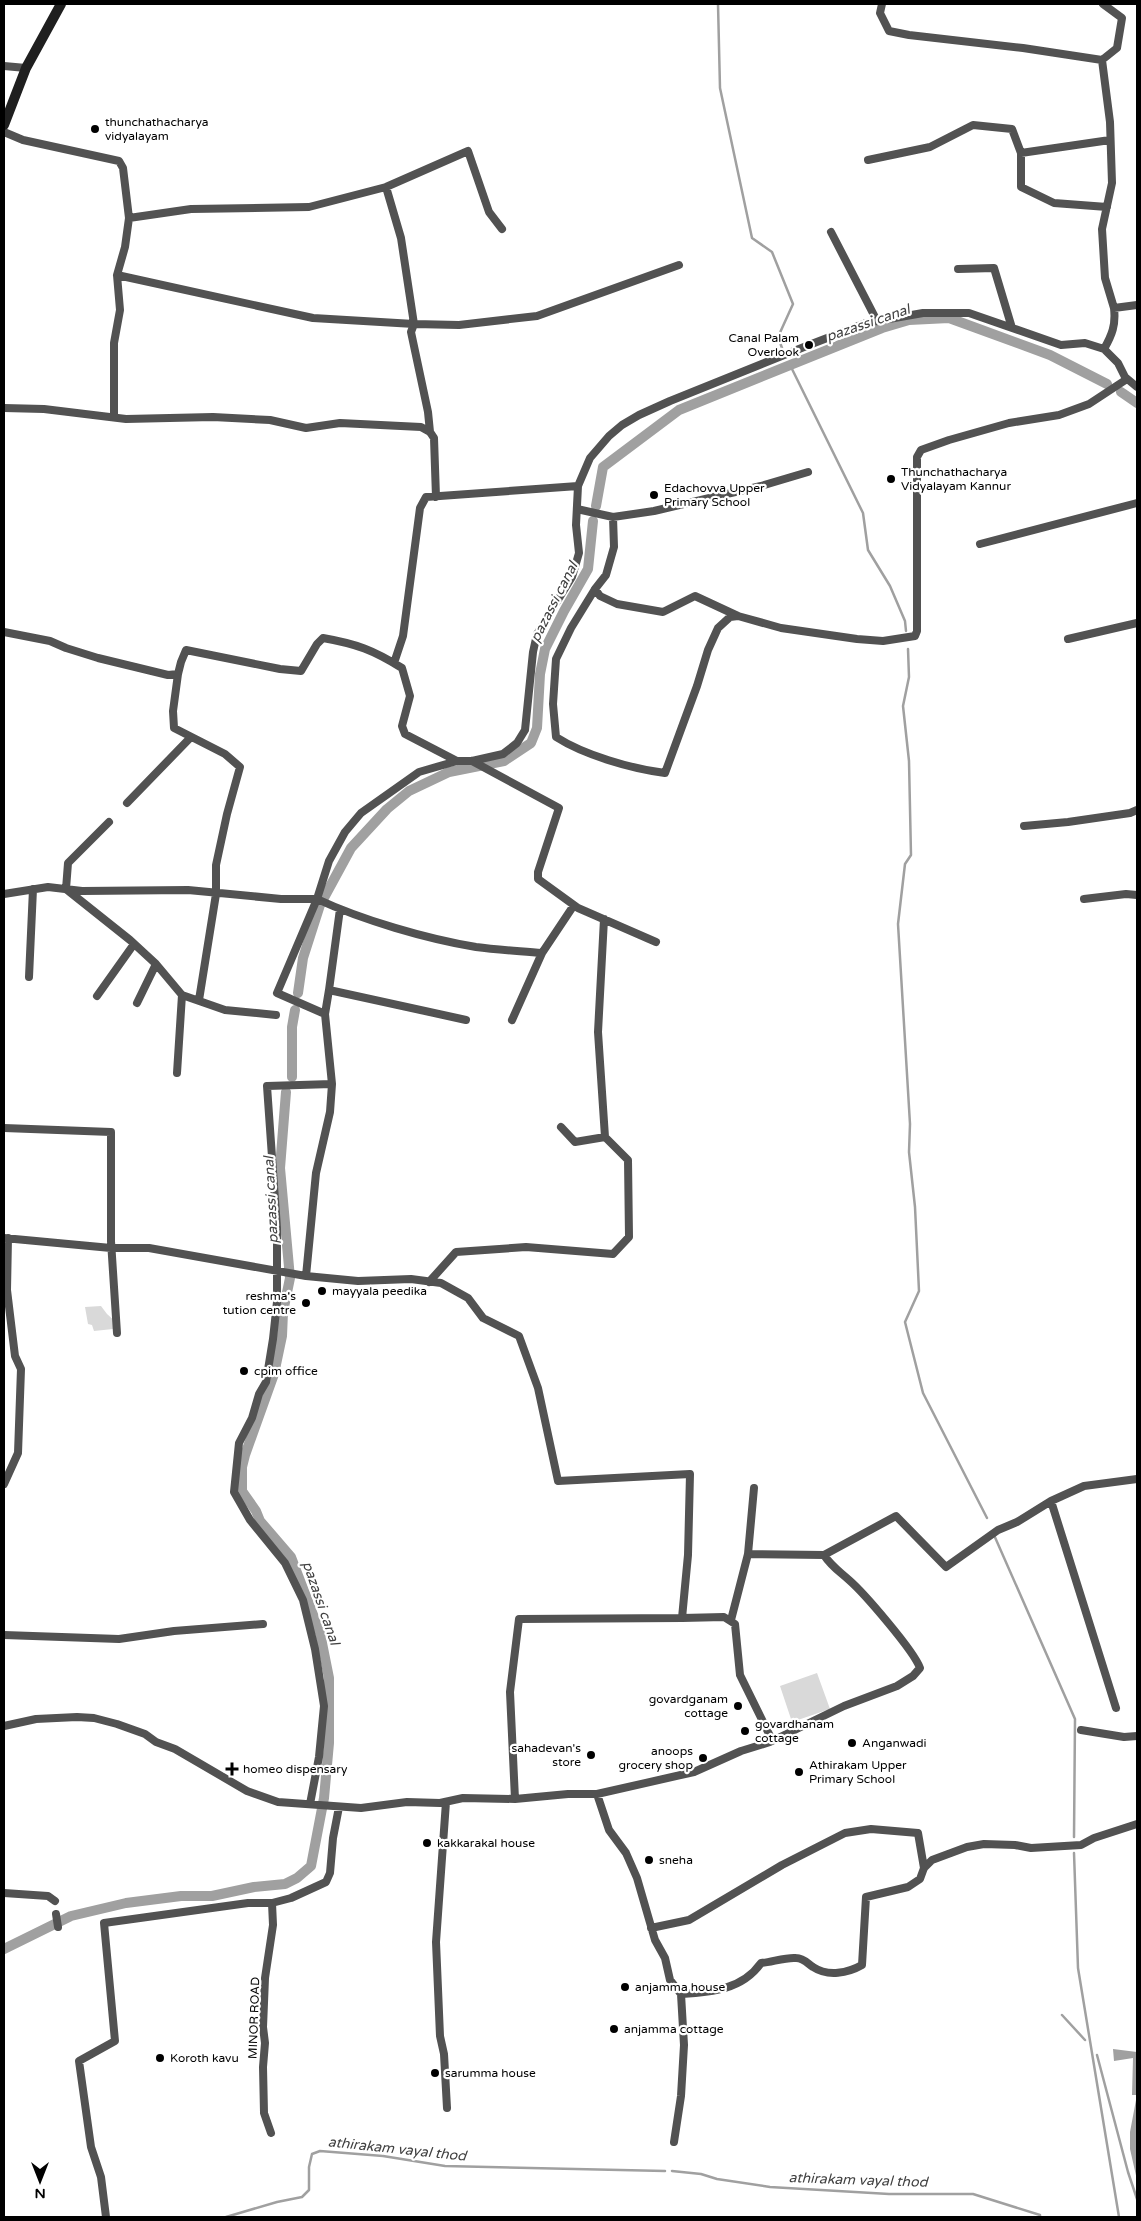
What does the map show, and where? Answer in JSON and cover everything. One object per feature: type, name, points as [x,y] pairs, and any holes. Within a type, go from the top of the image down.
[{"type":"main road","points":[[4,125],[26,68],[61,4]]},
{"type":"street","points":[[882,4],[880,13],[889,30],[909,35],[1023,48],[1102,60],[1117,48],[1122,18],[1103,4]]},
{"type":"street","points":[[1102,60],[1112,183],[1102,229],[1105,278],[1114,308],[1116,323],[1104,349]]},
{"type":"street","points":[[4,66],[26,68]]},
{"type":"street","points":[[868,160],[930,147],[973,125],[1012,129],[1022,153],[1022,187],[1054,203],[1107,207]]},
{"type":"street","points":[[4,132],[23,140],[119,161],[123,168],[129,218],[125,247],[117,275],[120,310],[114,343],[114,417]]},
{"type":"street","points":[[1022,153],[1110,140]]},
{"type":"street","points":[[129,218],[191,209],[309,207],[386,187],[468,151],[489,212],[502,229]]},
{"type":"street","points":[[386,187],[401,238],[414,324],[411,332],[428,412],[430,432]]},
{"type":"street","points":[[831,232],[877,321]]},
{"type":"street","points":[[117,275],[313,318],[459,325],[537,316],[679,265]]},
{"type":"street","points":[[958,269],[994,268],[1012,328]]},
{"type":"street","points":[[1114,308],[1137,305]]},
{"type":"street","points":[[325,1014],[277,993],[318,899],[329,862],[345,832],[361,813],[419,772],[457,761],[472,761],[503,754],[517,743],[525,730],[533,652],[537,634],[572,577],[579,553],[578,486],[590,458],[609,436],[639,415],[809,345],[866,324],[923,313],[969,313],[1061,346],[1085,343],[1104,349],[1118,363],[1127,379],[1137,387]]},
{"type":"street","points":[[595,588],[600,596],[616,604],[663,612],[695,596],[738,616],[782,628],[883,641],[915,636],[917,631],[917,456],[921,450],[1009,423],[1059,415],[1089,404],[1127,379]]},
{"type":"street","points":[[4,408],[44,409],[114,417],[152,419],[213,417],[270,420],[306,428],[340,423],[393,424],[422,427],[430,432],[434,438],[436,496]]},
{"type":"street","points":[[577,509],[613,517],[654,511],[761,486],[808,472]]},
{"type":"street","points":[[394,663],[403,636],[420,508],[426,497],[578,486]]},
{"type":"street","points":[[980,544],[1137,502]]},
{"type":"street","points":[[613,517],[614,547],[606,575],[595,588],[571,628],[556,659],[553,704],[556,737],[570,746],[665,773],[708,650],[718,628],[730,617],[738,616]]},
{"type":"street","points":[[1068,639],[1137,623]]},
{"type":"street","points":[[4,632],[50,641],[66,648],[129,666],[168,675],[178,674]]},
{"type":"street","points":[[199,1000],[216,894],[216,865],[240,767],[225,754],[174,728],[173,711],[178,674],[186,650],[280,669],[301,670],[317,644],[323,638],[353,643],[375,651],[402,668],[410,696],[402,726],[405,734],[457,761]]},
{"type":"street","points":[[127,803],[191,737]]},
{"type":"street","points":[[472,761],[559,808],[538,872],[538,879],[574,905],[656,942]]},
{"type":"street","points":[[1024,826],[1068,822],[1130,813],[1137,810]]},
{"type":"street","points":[[66,889],[68,863],[109,822]]},
{"type":"street","points":[[4,894],[48,887],[82,892],[188,890],[216,894],[318,899],[340,909],[442,941],[478,947],[542,953]]},
{"type":"street","points":[[29,977],[33,889]]},
{"type":"street","points":[[66,889],[134,944],[156,964],[182,994],[225,1010],[276,1015]]},
{"type":"street","points":[[1084,900],[1126,894],[1137,895]]},
{"type":"street","points":[[512,1020],[542,953],[574,905]]},
{"type":"street","points":[[302,1275],[316,1173],[330,1112],[332,1084],[325,1014],[340,909]]},
{"type":"street","points":[[429,1282],[456,1252],[526,1247],[613,1254],[629,1237],[628,1160],[606,1137],[598,1032],[604,919]]},
{"type":"street","points":[[97,996],[134,944]]},
{"type":"street","points":[[136,1003],[156,964]]},
{"type":"street","points":[[329,990],[466,1020]]},
{"type":"street","points":[[177,1073],[182,994]]},
{"type":"street","points":[[310,1804],[319,1757],[324,1706],[315,1649],[303,1600],[286,1563],[250,1520],[234,1492],[239,1443],[252,1418],[259,1394],[266,1382],[273,1339],[278,1270],[277,1228],[266,1086],[332,1084]]},
{"type":"street","points":[[561,1127],[575,1142],[606,1137]]},
{"type":"street","points":[[4,1128],[111,1132],[111,1248],[117,1333]]},
{"type":"street","points":[[4,1484],[18,1453],[21,1369],[15,1356],[7,1290],[6,1238],[111,1248],[149,1248],[302,1275],[358,1281],[411,1279],[441,1283],[468,1298],[483,1318],[519,1336],[538,1388],[558,1481],[690,1474],[688,1555],[682,1618]]},
{"type":"street","points":[[748,1554],[824,1555],[896,1516],[946,1567],[998,1530],[1017,1522],[1051,1500],[1084,1486],[1137,1479]]},
{"type":"street","points":[[731,1620],[748,1554],[754,1488]]},
{"type":"street","points":[[1051,1500],[1116,1708]]},
{"type":"street","points":[[4,1726],[36,1719],[94,1718],[145,1734],[156,1742],[175,1749],[228,1782],[258,1796],[278,1802],[361,1808],[407,1802],[446,1802],[462,1798],[515,1799],[568,1794],[597,1794],[694,1772],[741,1751],[772,1740],[844,1706],[897,1686],[913,1676],[920,1668],[916,1658],[850,1580],[831,1566],[824,1555]]},
{"type":"street","points":[[515,1799],[510,1692],[519,1620],[682,1618],[724,1618],[731,1620],[736,1624],[740,1675],[772,1740]]},
{"type":"street","points":[[4,1635],[119,1639],[174,1631],[263,1624]]},
{"type":"street","points":[[1081,1730],[1124,1737],[1137,1736]]},
{"type":"street","points":[[597,1794],[609,1830],[626,1853],[637,1878],[655,1940],[665,1958],[670,1980],[681,1994],[684,2045],[681,2096],[674,2142]]},
{"type":"street","points":[[446,1802],[436,1942],[440,2036],[444,2054],[446,2108]]},
{"type":"street","points":[[106,2217],[101,2177],[91,2147],[79,2061],[115,2041],[104,1922],[248,1903],[272,1903],[291,1898],[326,1882],[330,1873],[333,1838],[339,1807]]},
{"type":"street","points":[[681,1994],[714,1992],[736,1985],[754,1974],[762,1964],[796,1958],[805,1961],[814,1968],[827,1971],[850,1972],[862,1965],[866,1897],[908,1887],[920,1879],[924,1868],[932,1860],[967,1847],[984,1844],[1015,1845],[1031,1848],[1080,1844],[1137,1824]]},
{"type":"street","points":[[652,1928],[689,1920],[782,1865],[845,1832],[870,1829],[918,1833],[924,1868]]},
{"type":"street","points":[[4,1893],[48,1896],[55,1901]]},
{"type":"street","name":"MINOR ROAD","points":[[272,1903],[273,1925],[266,1978],[263,2027],[265,2043],[262,2066],[264,2113],[272,2133]]},
{"type":"street","points":[[56,1914],[58,1927]]},
{"type":"shaded area","points":[[101,1306],[116,1322],[113,1329],[94,1331],[92,1325],[88,1324],[85,1307]]},
{"type":"shaded area","points":[[817,1673],[830,1709],[792,1722],[780,1686]]},
{"type":"shaded area","points":[[1113,2049],[1137,2052],[1137,2095],[1132,2095],[1133,2058],[1114,2061]]},
{"type":"shaded area","points":[[1136,2100],[1137,2180],[1130,2149],[1130,2132]]},
{"type":"waterway","points":[[718,4],[720,88],[752,238],[772,252],[793,304],[778,337],[782,348]]},
{"type":"waterway","name":"pazassi canal","points":[[596,506],[603,467],[679,410],[882,328],[909,320],[949,318],[1050,355],[1107,384]]},
{"type":"waterway","points":[[792,369],[863,513],[868,550],[890,586],[905,621],[906,631]]},
{"type":"waterway","name":"pazassi canal","points":[[1121,392],[1137,403]]},
{"type":"waterway","name":"pazassi canal","points":[[298,993],[303,958],[320,905],[351,848],[387,809],[409,791],[449,772],[504,761],[531,743],[537,728],[540,674],[545,649],[588,569],[593,521]]},
{"type":"waterway","points":[[908,649],[909,677],[903,706],[909,761],[911,855],[905,864],[898,924],[910,1124],[909,1152],[915,1207],[919,1291],[905,1322],[923,1393],[987,1518]]},
{"type":"waterway","name":"pazassi canal","points":[[292,1077],[292,1027],[295,1010]]},
{"type":"waterway","name":"pazassi canal","points":[[4,1949],[71,1916],[126,1903],[181,1896],[212,1896],[254,1887],[285,1884],[297,1878],[311,1866],[324,1798],[329,1743],[329,1678],[320,1633],[291,1557],[260,1521],[256,1511],[242,1491],[242,1467],[245,1455],[274,1374],[282,1336],[283,1312],[290,1278],[280,1168],[286,1092]]},
{"type":"waterway","points":[[994,1535],[1075,1719],[1074,1837]]},
{"type":"waterway","points":[[1074,1853],[1078,1968],[1119,2217]]},
{"type":"waterway","points":[[1062,2015],[1085,2040]]},
{"type":"waterway","points":[[1097,2055],[1137,2199]]},
{"type":"waterway","name":"athirakam vayal thod","points":[[226,2217],[277,2202],[302,2197],[309,2190],[309,2167],[312,2154],[320,2151],[383,2156],[445,2166],[665,2171]]},
{"type":"waterway","name":"athirakam vayal thod","points":[[672,2171],[701,2174],[717,2179],[770,2187],[889,2194],[973,2194],[1040,2215],[1040,2217]]},
{"type":"place","name":"thunchathacharya vidyalayam","points":[[95,129]]},
{"type":"place","name":"Canal Palam Overlook","points":[[809,345]]},
{"type":"place","name":"Thunchathacharya Vidyalayam Kannur","points":[[891,479]]},
{"type":"place","name":"Edachovva Upper Primary School","points":[[654,495]]},
{"type":"place","name":"mayyala peedika","points":[[322,1291]]},
{"type":"place","name":"reshma's tution centre","points":[[306,1303]]},
{"type":"place","name":"cpim office","points":[[244,1371]]},
{"type":"place","name":"govardganam cottage","points":[[738,1706]]},
{"type":"place","name":"govardhanam cottage","points":[[745,1731]]},
{"type":"place","name":"Anganwadi","points":[[852,1743]]},
{"type":"place","name":"sahadevan's store","points":[[591,1755]]},
{"type":"place","name":"anoops grocery shop","points":[[703,1758]]},
{"type":"place","name":"homeo dispensary","points":[[232,1769]]},
{"type":"place","name":"Athirakam Upper Primary School","points":[[799,1772]]},
{"type":"place","name":"kakkarakal house","points":[[427,1843]]},
{"type":"place","name":"sneha","points":[[649,1860]]},
{"type":"place","name":"anjamma house","points":[[625,1987]]},
{"type":"place","name":"anjamma cottage","points":[[614,2029]]},
{"type":"place","name":"Koroth kavu","points":[[160,2058]]},
{"type":"place","name":"sarumma house","points":[[435,2073]]}]
